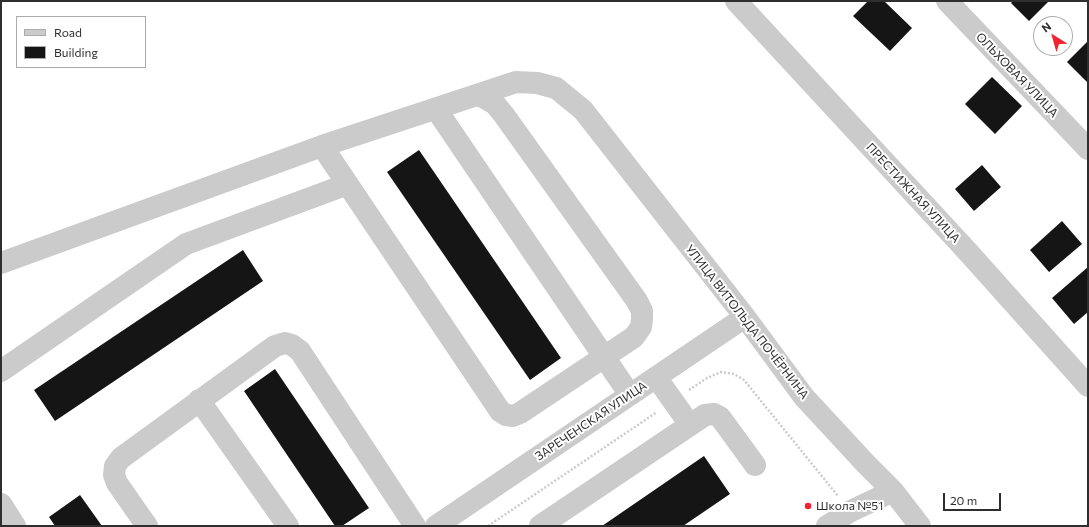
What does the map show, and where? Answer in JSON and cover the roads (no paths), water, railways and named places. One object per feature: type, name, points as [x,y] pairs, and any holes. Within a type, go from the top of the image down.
[{"type":"street","name":"ПРЕСТИЖНАЯ УЛИЦА","points":[[736,1],[973,258],[1088,386]]},
{"type":"street","name":"ОЛЬХОВАЯ УЛИЦА","points":[[947,1],[1088,149]]},
{"type":"street","name":"УЛИЦА ВИТОЛЬДА ПОЧЁРНИНА","points":[[1,263],[322,146],[516,82],[537,83],[556,88],[582,110],[745,317],[804,397],[893,491],[920,526]]},
{"type":"street","points":[[322,146],[500,411],[506,415],[513,416],[520,413],[634,337],[641,327],[642,311],[637,300],[504,115],[495,104],[486,98],[477,95]]},
{"type":"street","points":[[436,109],[630,395]]},
{"type":"street","points":[[1,371],[186,244],[348,184]]},
{"type":"street","name":"ЗАРЕЧЕНСКАЯ УЛИЦА","points":[[436,526],[745,317]]},
{"type":"street","points":[[147,526],[117,482],[114,475],[115,466],[121,458],[275,346],[285,343],[292,345],[300,351],[415,526]]},
{"type":"street","points":[[656,377],[690,425]]},
{"type":"street","points":[[200,400],[288,526]]},
{"type":"street","points":[[540,526],[705,414],[714,414],[720,417],[755,465]]},
{"type":"street","points":[[827,526],[864,505],[893,491]]},
{"type":"street","points":[[1,504],[15,526]]},
{"type":"place","name":"Школа №51","points":[[808,506]]}]
